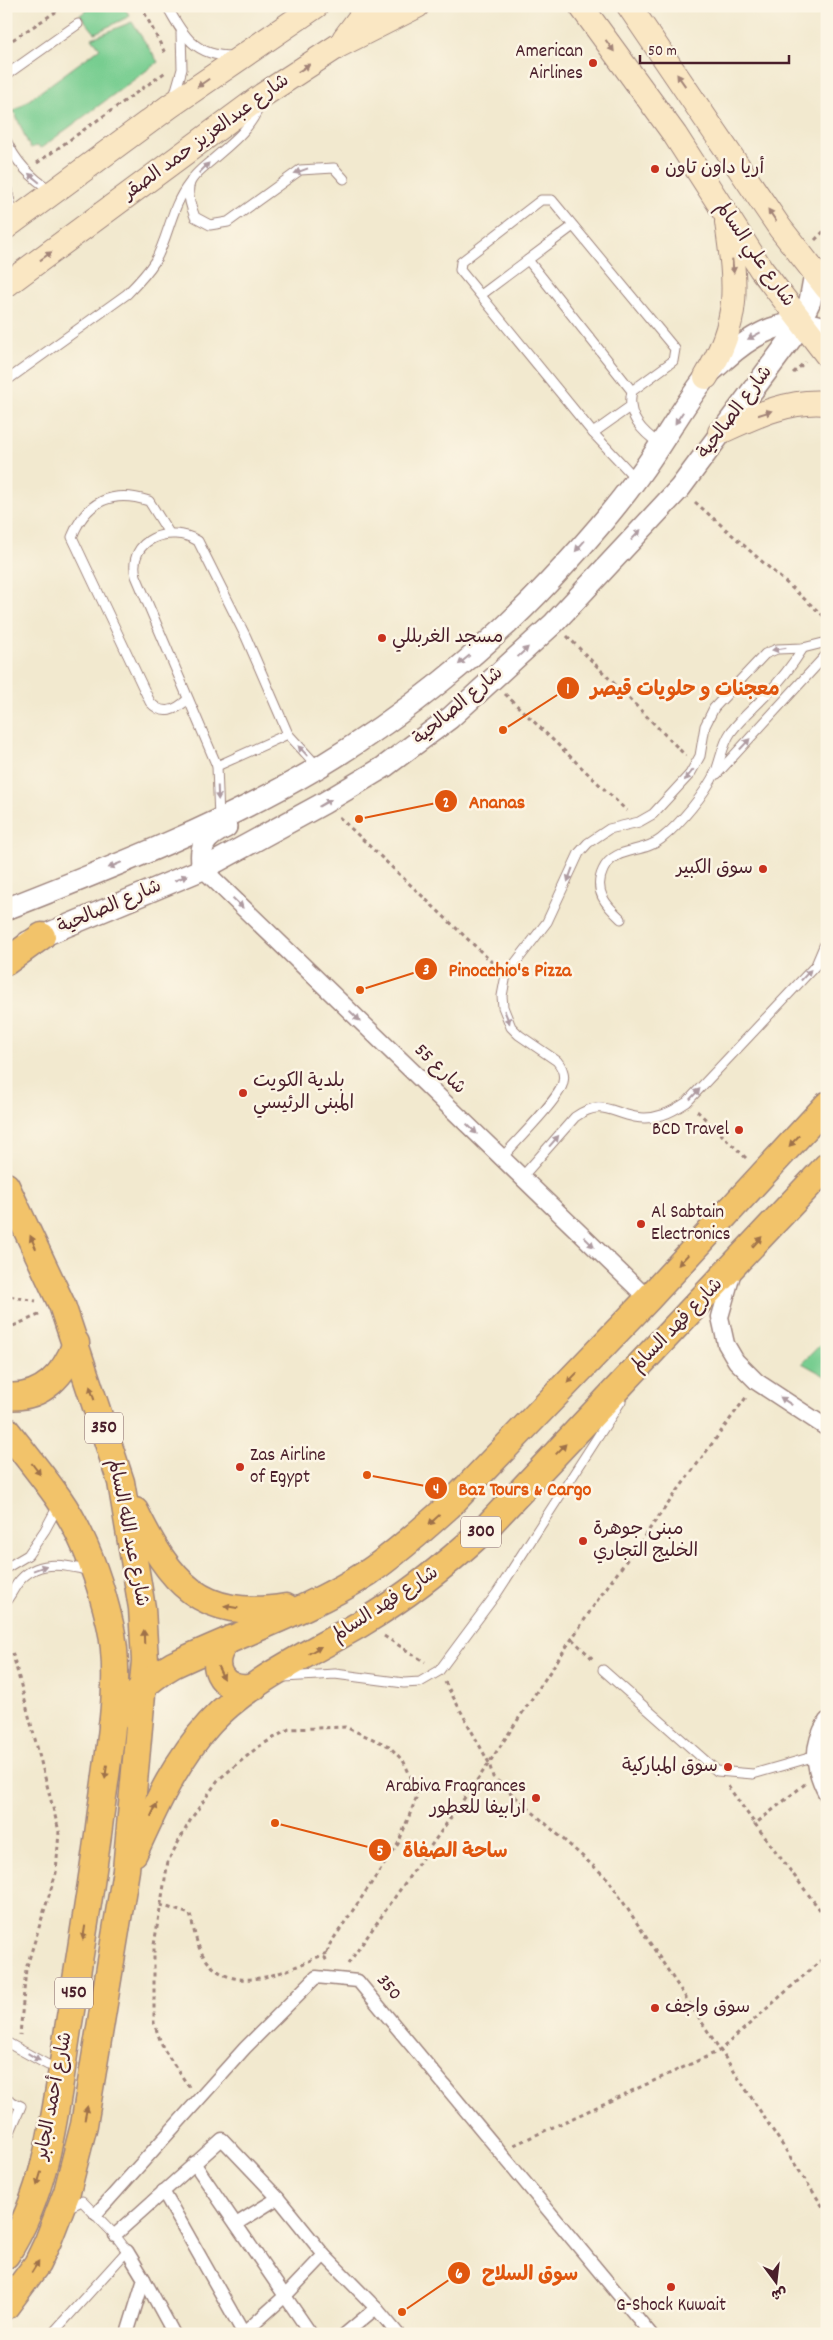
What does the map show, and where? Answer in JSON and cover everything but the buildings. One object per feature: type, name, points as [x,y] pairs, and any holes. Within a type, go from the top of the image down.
[{"type":"main road","points":[[9,230],[37,213],[53,191],[170,106],[316,6]]},
{"type":"main road","points":[[338,46],[362,15],[379,6]]},
{"type":"main road","name":"شارع عبدالعزيز حمد الصقر","points":[[6,285],[264,95],[338,46],[417,6]]},
{"type":"main road","name":"شارع علي السالم","points":[[581,6],[676,135],[727,218],[801,322],[827,355]]},
{"type":"main road","name":"شارع علي السالم","points":[[629,6],[705,115],[780,228],[821,276]]},
{"type":"main road","points":[[650,6],[651,20],[660,50]]},
{"type":"main road","points":[[676,135],[705,115]]},
{"type":"main road","points":[[706,377],[728,332],[734,301],[734,270],[727,218]]},
{"type":"main road","points":[[720,432],[752,418],[791,405],[827,403]]},
{"type":"main road","points":[[6,962],[42,936]]},
{"type":"main road","name":"شارع فهد السالم","points":[[112,1724],[126,1703],[144,1685],[173,1665],[314,1602],[368,1572],[417,1535],[449,1506],[648,1299],[827,1105]]},
{"type":"main road","name":"شارع فهد السالم","points":[[126,1870],[167,1781],[182,1758],[211,1722],[259,1684],[421,1585],[451,1560],[482,1531],[651,1354],[827,1166]]},
{"type":"main road","name":"شارع عبد الله السالم","points":[[6,1186],[62,1305],[121,1482],[142,1608],[144,1685],[126,1870]]},
{"type":"main road","points":[[6,1396],[15,1397],[37,1392],[55,1381],[69,1364],[76,1344]]},
{"type":"main road","name":"شارع عبد الله السالم","points":[[6,1430],[60,1501],[81,1539],[94,1572],[111,1625],[115,1665],[112,1724]]},
{"type":"main road","points":[[121,1482],[150,1541],[167,1567],[189,1590],[203,1599],[235,1608],[269,1610],[314,1602]]},
{"type":"main road","points":[[230,1639],[224,1644],[217,1658],[219,1674],[230,1686],[246,1689],[259,1684]]},
{"type":"main road","name":"شارع أحمد الجابر","points":[[6,2254],[22,2224],[39,2179],[55,2116],[91,1886],[112,1724]]},
{"type":"main road","name":"شارع أحمد الجابر","points":[[6,2306],[37,2264],[60,2212],[75,2164],[85,2117],[126,1870]]},
{"type":"street","name":"شارع الصالحية","points":[[6,950],[203,869],[324,803],[384,767],[450,718],[492,682],[554,623],[680,488],[720,432],[782,353],[801,322],[821,276]]},
{"type":"street","name":"شارع الصالحية","points":[[6,908],[167,844],[219,820],[318,767],[369,734],[427,692],[496,633],[550,581],[636,480],[706,377],[750,338],[768,330],[801,322],[827,329]]},
{"type":"street","points":[[203,869],[201,852],[207,839],[259,808],[318,767]]},
{"type":"street","name":"شارع 55","points":[[203,869],[648,1299]]},
{"type":"street","points":[[734,1267],[720,1317],[726,1344],[736,1361],[757,1382],[827,1428]]},
{"type":"street","points":[[827,1721],[818,1735],[816,1756],[817,1774],[827,1794]]},
{"type":"street","name":"350","points":[[96,2214],[245,2048],[316,1977],[358,1980],[651,2334]]},
{"type":"street","points":[[115,2235],[222,2139],[278,2198],[324,2255],[376,2308],[398,2334]]},
{"type":"street","points":[[194,2163],[310,2334]]},
{"type":"street","points":[[163,2190],[244,2334],[285,2296],[324,2255]]},
{"type":"street","points":[[236,2224],[278,2198]]},
{"type":"street","points":[[127,2251],[174,2334]]},
{"type":"street","points":[[127,2334],[144,2279]]},
{"type":"street","points":[[351,2332],[376,2308]]},
{"type":"lane","points":[[167,6],[181,33],[191,43],[216,55],[242,56]]},
{"type":"lane","points":[[6,75],[78,24]]},
{"type":"lane","points":[[170,106],[180,82],[183,59],[181,33]]},
{"type":"lane","points":[[6,381],[127,294],[144,276],[155,261],[180,196],[190,183],[246,128],[257,112],[264,95]]},
{"type":"lane","points":[[6,140],[13,154],[26,171],[53,191]]},
{"type":"lane","points":[[190,183],[189,196],[195,217],[210,225],[228,222],[300,170],[334,168],[344,179]]},
{"type":"lane","points":[[6,185],[9,230]]},
{"type":"lane","points":[[632,391],[674,361],[675,349],[552,200],[541,200],[460,263],[460,270],[593,434],[636,480]]},
{"type":"lane","points":[[481,295],[573,226]]},
{"type":"lane","points":[[528,260],[632,391],[631,406],[638,426],[661,445]]},
{"type":"lane","points":[[593,434],[631,406]]},
{"type":"lane","points":[[169,533],[149,501],[122,496],[96,504],[77,524],[72,537],[150,702],[160,710],[166,711],[178,708],[188,699]]},
{"type":"lane","points":[[219,820],[217,766],[133,566],[138,553],[146,543],[156,536],[180,533],[198,541],[246,637],[288,734],[318,767]]},
{"type":"lane","points":[[502,1158],[558,1094],[564,1081],[562,1067],[557,1061],[519,1035],[508,1022],[503,1007],[506,975],[547,922],[579,853],[588,843],[609,829],[639,822],[653,814],[696,766],[700,756],[705,726],[714,708],[770,651],[783,648],[803,648],[827,642]]},
{"type":"lane","points":[[621,919],[605,903],[599,889],[602,872],[606,864],[618,854],[643,849],[662,838],[705,791],[729,734],[769,692],[803,648]]},
{"type":"lane","points":[[711,780],[827,654]]},
{"type":"lane","points":[[217,766],[288,734]]},
{"type":"lane","points":[[522,1177],[576,1117],[583,1112],[600,1107],[636,1117],[650,1118],[663,1115],[688,1102],[816,965],[827,939]]},
{"type":"lane","points":[[259,1684],[300,1675],[336,1674],[404,1683],[420,1682],[439,1671],[497,1593],[651,1354]]},
{"type":"lane","points":[[6,1568],[28,1555],[45,1530],[60,1501]]},
{"type":"lane","points":[[6,1601],[17,1584],[30,1571],[48,1565],[67,1565],[94,1572]]},
{"type":"lane","points":[[603,1670],[717,1771],[753,1774],[816,1756]]},
{"type":"lane","points":[[6,2042],[48,2065],[62,2068]]},
{"type":"lane","points":[[6,2099],[21,2106],[6,2141]]},
{"type":"lane","points":[[52,2334],[127,2251],[115,2235],[82,2201],[60,2212]]},
{"type":"path","points":[[6,44],[66,6]]},
{"type":"path","points":[[141,6],[172,66]]},
{"type":"path","points":[[26,171],[183,59]]},
{"type":"path","points":[[680,488],[827,619]]},
{"type":"path","points":[[554,623],[696,766]]},
{"type":"path","points":[[492,682],[639,822]]},
{"type":"path","points":[[324,803],[506,975]]},
{"type":"path","points":[[688,1102],[763,1174]]},
{"type":"path","points":[[6,1290],[8,1297],[62,1305]]},
{"type":"path","points":[[6,1329],[62,1305]]},
{"type":"path","points":[[198,2100],[163,2048],[154,2022],[154,1945],[168,1861],[191,1819],[218,1780],[258,1747],[289,1729],[345,1727],[389,1746],[411,1775],[417,1796],[398,1844],[330,1944],[325,1958],[338,1979],[489,1763],[572,1639],[757,1382]]},
{"type":"path","points":[[363,1622],[439,1671],[489,1763],[493,1777],[608,1880],[827,2213]]},
{"type":"path","points":[[572,1639],[603,1670]]},
{"type":"path","points":[[6,1650],[12,1651],[59,1831],[56,1873],[26,1968],[19,2048]]},
{"type":"path","points":[[717,1771],[827,1919]]},
{"type":"path","points":[[756,1824],[817,1774]]},
{"type":"path","points":[[160,1905],[190,1914],[196,1940],[206,1959],[223,1974],[247,1981],[271,1976],[327,1954]]},
{"type":"path","points":[[500,2151],[719,2050],[827,1955]]},
{"type":"green space","points":[[94,6],[123,6],[130,16],[95,33],[80,15]]},
{"type":"green space","points":[[132,22],[158,62],[41,148],[37,146],[30,148],[14,111],[100,48],[92,38]]},
{"type":"green space","points":[[827,1338],[827,1377],[802,1363]]},
{"type":"place","name":"American Airlines","points":[[593,63]]},
{"type":"place","name":"أريا داون تاون","points":[[655,169]]},
{"type":"place","name":"مسجد الغربللي","points":[[382,638]]},
{"type":"place","name":"معجنات و حلويات قيصر","points":[[503,730]]},
{"type":"place","name":"Ananas","points":[[359,819]]},
{"type":"place","name":"سوق الكبير","points":[[763,869]]},
{"type":"place","name":"Pinocchio's Pizza","points":[[360,990]]},
{"type":"place","name":"بلدية الكويت المبنى الرئيسي","points":[[243,1093]]},
{"type":"place","name":"BCD Travel","points":[[739,1130]]},
{"type":"place","name":"Al Sabtain Electronics","points":[[641,1224]]},
{"type":"place","name":"Zas Airline of Egypt","points":[[240,1467]]},
{"type":"place","name":"Baz Tours & Cargo","points":[[367,1475]]},
{"type":"place","name":"مبنى جوهرة الخليج التجاري","points":[[583,1541]]},
{"type":"place","name":"سوق المباركية","points":[[728,1767]]},
{"type":"place","name":"Arabiva Fragrances ارابيفا للعطور","points":[[536,1798]]},
{"type":"place","name":"ساحة الصفاة","points":[[275,1823]]},
{"type":"place","name":"سوق واجف","points":[[655,2008]]},
{"type":"place","name":"G-Shock Kuwait","points":[[671,2287]]},
{"type":"place","name":"سوق السلاح","points":[[402,2312]]}]
